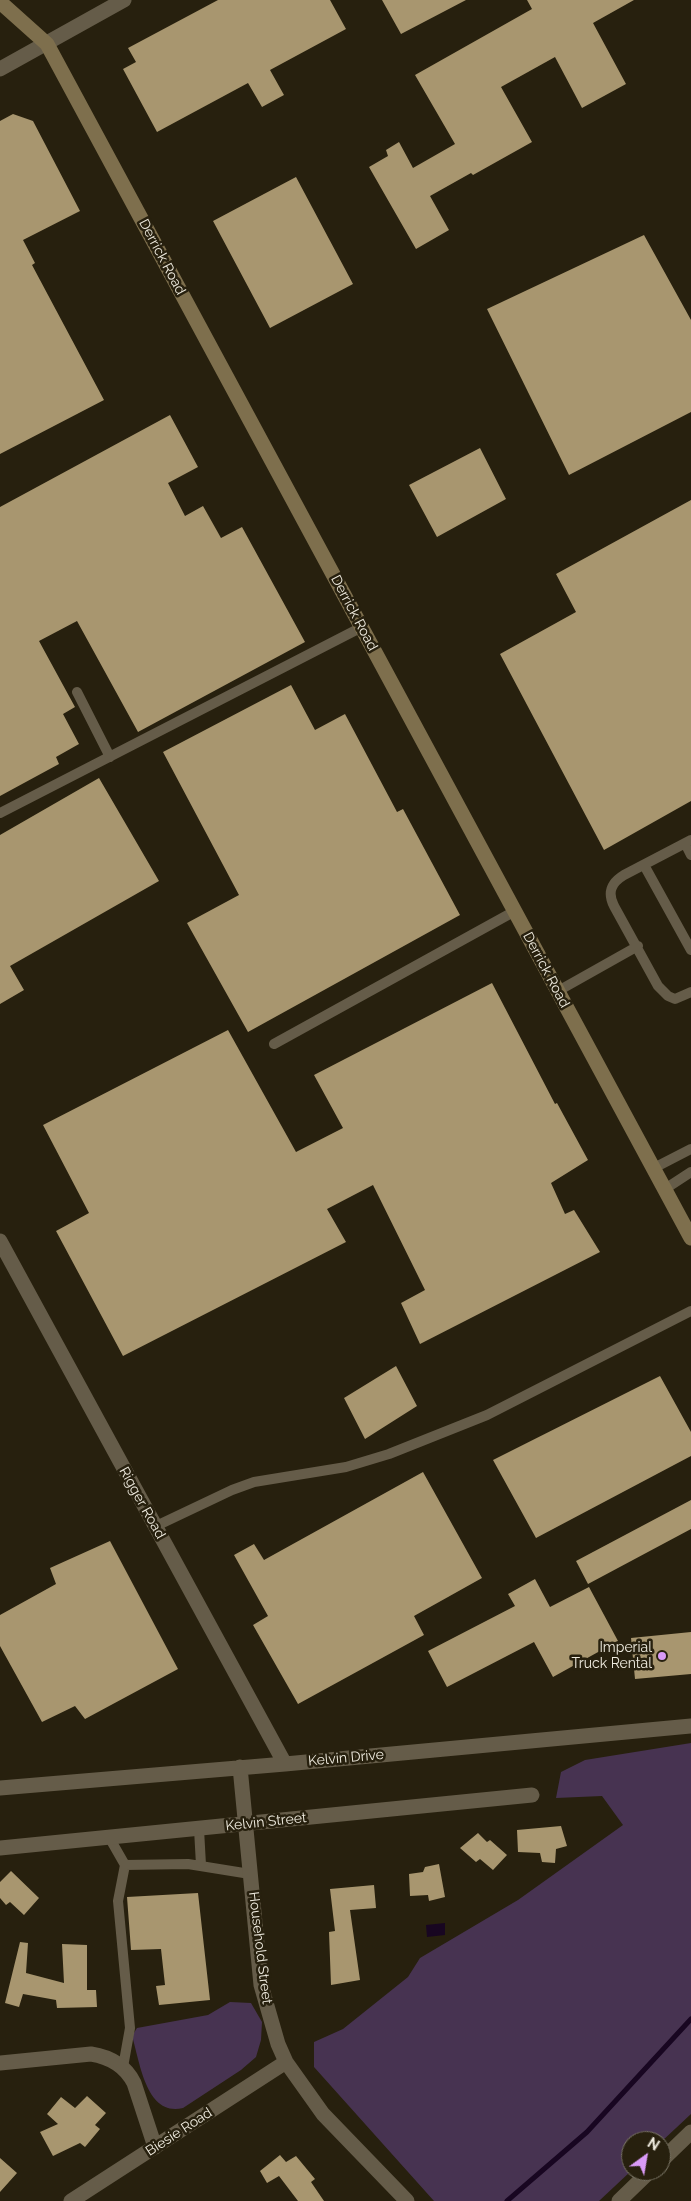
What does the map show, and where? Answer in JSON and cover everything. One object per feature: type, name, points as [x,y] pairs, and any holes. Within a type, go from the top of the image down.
[{"type":"street","points":[[0,69],[124,0]]},
{"type":"street","name":"Derrick Road","points":[[0,2],[47,44],[515,911],[652,1169],[691,1238]]},
{"type":"street","name":"Rigger Road","points":[[0,1241],[154,1527],[285,1764]]},
{"type":"street","name":"Kelvin Drive","points":[[0,1788],[285,1764],[691,1726]]},
{"type":"street","name":"Household Street","points":[[240,1767],[261,1985],[271,2023],[286,2062],[323,2114],[406,2201]]},
{"type":"street","name":"Kelvin Street","points":[[0,1848],[246,1825],[532,1795]]},
{"type":"street","points":[[0,2063],[91,2054],[103,2056],[123,2067],[134,2083],[155,2148]]},
{"type":"street","name":"Biesie Road","points":[[71,2201],[286,2062]]},
{"type":"street","points":[[671,2151],[691,2132]]},
{"type":"street","points":[[619,2201],[640,2181]]},
{"type":"lane","points":[[0,814],[362,627]]},
{"type":"lane","points":[[77,692],[110,757]]},
{"type":"lane","points":[[691,855],[688,841],[617,880],[610,891],[610,898],[614,906],[663,993],[675,999],[691,992]]},
{"type":"lane","points":[[644,865],[691,950]]},
{"type":"lane","points":[[274,1044],[515,911]]},
{"type":"lane","points":[[558,991],[638,946]]},
{"type":"lane","points":[[652,1169],[691,1149]]},
{"type":"lane","points":[[665,1190],[691,1172]]},
{"type":"lane","points":[[154,1527],[232,1490],[254,1482],[346,1467],[389,1454],[463,1425],[530,1395],[691,1311]]},
{"type":"lane","points":[[199,1829],[200,1865]]},
{"type":"lane","points":[[109,1837],[126,1866],[118,1901],[130,2028],[123,2067]]},
{"type":"lane","points":[[126,1866],[200,1865],[250,1874]]},
{"type":"shaded area","points":[[691,1743],[691,2114],[671,2133],[671,2131],[621,2131],[621,2180],[599,2201],[434,2201],[314,2067],[314,2042],[343,2029],[408,1977],[420,1958],[518,1900],[623,1825],[602,1796],[556,1798],[561,1772],[585,1760]]},
{"type":"shaded area","points":[[445,1923],[445,1935],[427,1937],[426,1925]]},
{"type":"shaded area","points":[[230,2002],[251,2003],[262,2022],[261,2040],[256,2057],[241,2070],[183,2108],[171,2109],[161,2104],[153,2096],[142,2073],[132,2036],[137,2028],[208,2015]]},
{"type":"building","points":[[218,0],[330,0],[346,29],[270,70],[284,95],[262,107],[248,83],[157,132],[123,69],[136,62],[128,48]]},
{"type":"building","points":[[382,0],[466,0],[401,34]]},
{"type":"building","points":[[527,0],[634,0],[593,23],[626,84],[582,108],[555,57],[501,87],[532,142],[473,175],[471,173],[430,196],[449,230],[416,249],[369,167],[388,156],[386,150],[399,142],[413,168],[455,144],[415,75],[532,9]]},
{"type":"building","points":[[13,114],[33,121],[80,211],[23,240],[35,263],[32,265],[104,400],[0,454],[0,121]]},
{"type":"building","points":[[296,177],[353,284],[270,328],[213,221]]},
{"type":"building","points":[[644,235],[691,320],[691,412],[569,475],[487,309]]},
{"type":"building","points":[[170,415],[198,467],[168,483],[185,516],[203,506],[221,538],[242,527],[305,642],[138,732],[77,621],[39,641],[75,707],[63,714],[79,744],[56,757],[59,764],[0,796],[0,507]]},
{"type":"building","points":[[480,448],[506,499],[437,537],[409,485]]},
{"type":"building","points":[[691,500],[691,801],[604,850],[500,654],[576,612],[556,574]]},
{"type":"building","points":[[291,685],[315,730],[345,714],[397,812],[403,809],[460,915],[248,1032],[187,923],[239,895],[163,752]]},
{"type":"building","points":[[99,778],[159,881],[10,966],[24,990],[0,1004],[0,835]]},
{"type":"building","points":[[492,983],[555,1104],[557,1103],[588,1160],[551,1183],[565,1214],[574,1210],[600,1252],[420,1344],[401,1303],[425,1290],[373,1185],[327,1209],[346,1242],[123,1356],[56,1231],[89,1213],[43,1125],[228,1030],[296,1152],[343,1128],[314,1075]]},
{"type":"building","points":[[396,1366],[417,1406],[365,1439],[344,1398]]},
{"type":"building","points":[[660,1376],[691,1432],[691,1456],[536,1538],[493,1460]]},
{"type":"building","points":[[423,1472],[482,1578],[414,1616],[424,1635],[298,1704],[253,1625],[268,1616],[234,1555],[254,1544],[264,1560]]},
{"type":"building","points":[[691,1500],[691,1529],[588,1584],[576,1561]]},
{"type":"building","points":[[110,1541],[178,1669],[85,1719],[75,1706],[42,1722],[0,1646],[0,1615],[56,1584],[50,1568]]},
{"type":"building","points":[[535,1579],[550,1607],[589,1587],[618,1641],[553,1677],[534,1642],[447,1687],[428,1651],[515,1606],[508,1594]]},
{"type":"building","name":"Imperial Truck Rental","points":[[691,1632],[691,1674],[635,1679],[631,1638]]},
{"type":"building","points":[[561,1826],[567,1846],[556,1849],[555,1863],[542,1862],[540,1853],[518,1852],[517,1830]]},
{"type":"building","points":[[478,1833],[487,1842],[490,1840],[507,1855],[493,1870],[480,1859],[476,1862],[460,1848]]},
{"type":"building","points":[[439,1864],[445,1897],[429,1901],[428,1895],[410,1896],[409,1874],[423,1872],[425,1867]]},
{"type":"building","points":[[11,1871],[39,1898],[24,1915],[10,1902],[6,1905],[0,1898],[0,1882]]},
{"type":"building","points":[[374,1885],[376,1908],[350,1910],[360,1980],[331,1985],[329,1932],[335,1931],[330,1889]]},
{"type":"building","points":[[198,1893],[210,2000],[159,2005],[156,1986],[165,1985],[161,1949],[131,1950],[127,1897]]},
{"type":"building","points":[[20,1942],[28,1943],[26,1973],[64,1983],[62,1944],[87,1945],[87,1990],[96,1990],[97,2007],[57,2008],[56,2000],[23,1994],[19,2007],[5,2003]]},
{"type":"building","points":[[87,2096],[106,2113],[95,2125],[100,2129],[85,2147],[80,2143],[53,2156],[40,2132],[58,2124],[47,2114],[61,2097],[75,2108]]},
{"type":"building","points":[[280,2155],[286,2162],[296,2156],[315,2179],[311,2182],[324,2201],[298,2201],[279,2176],[267,2183],[260,2171]]},
{"type":"building","points":[[0,2158],[17,2173],[0,2192]]},
{"type":"waterway","points":[[507,2201],[587,2132],[691,2019]]},
{"type":"place","name":"Imperial Truck Rental","points":[[662,1656]]}]
